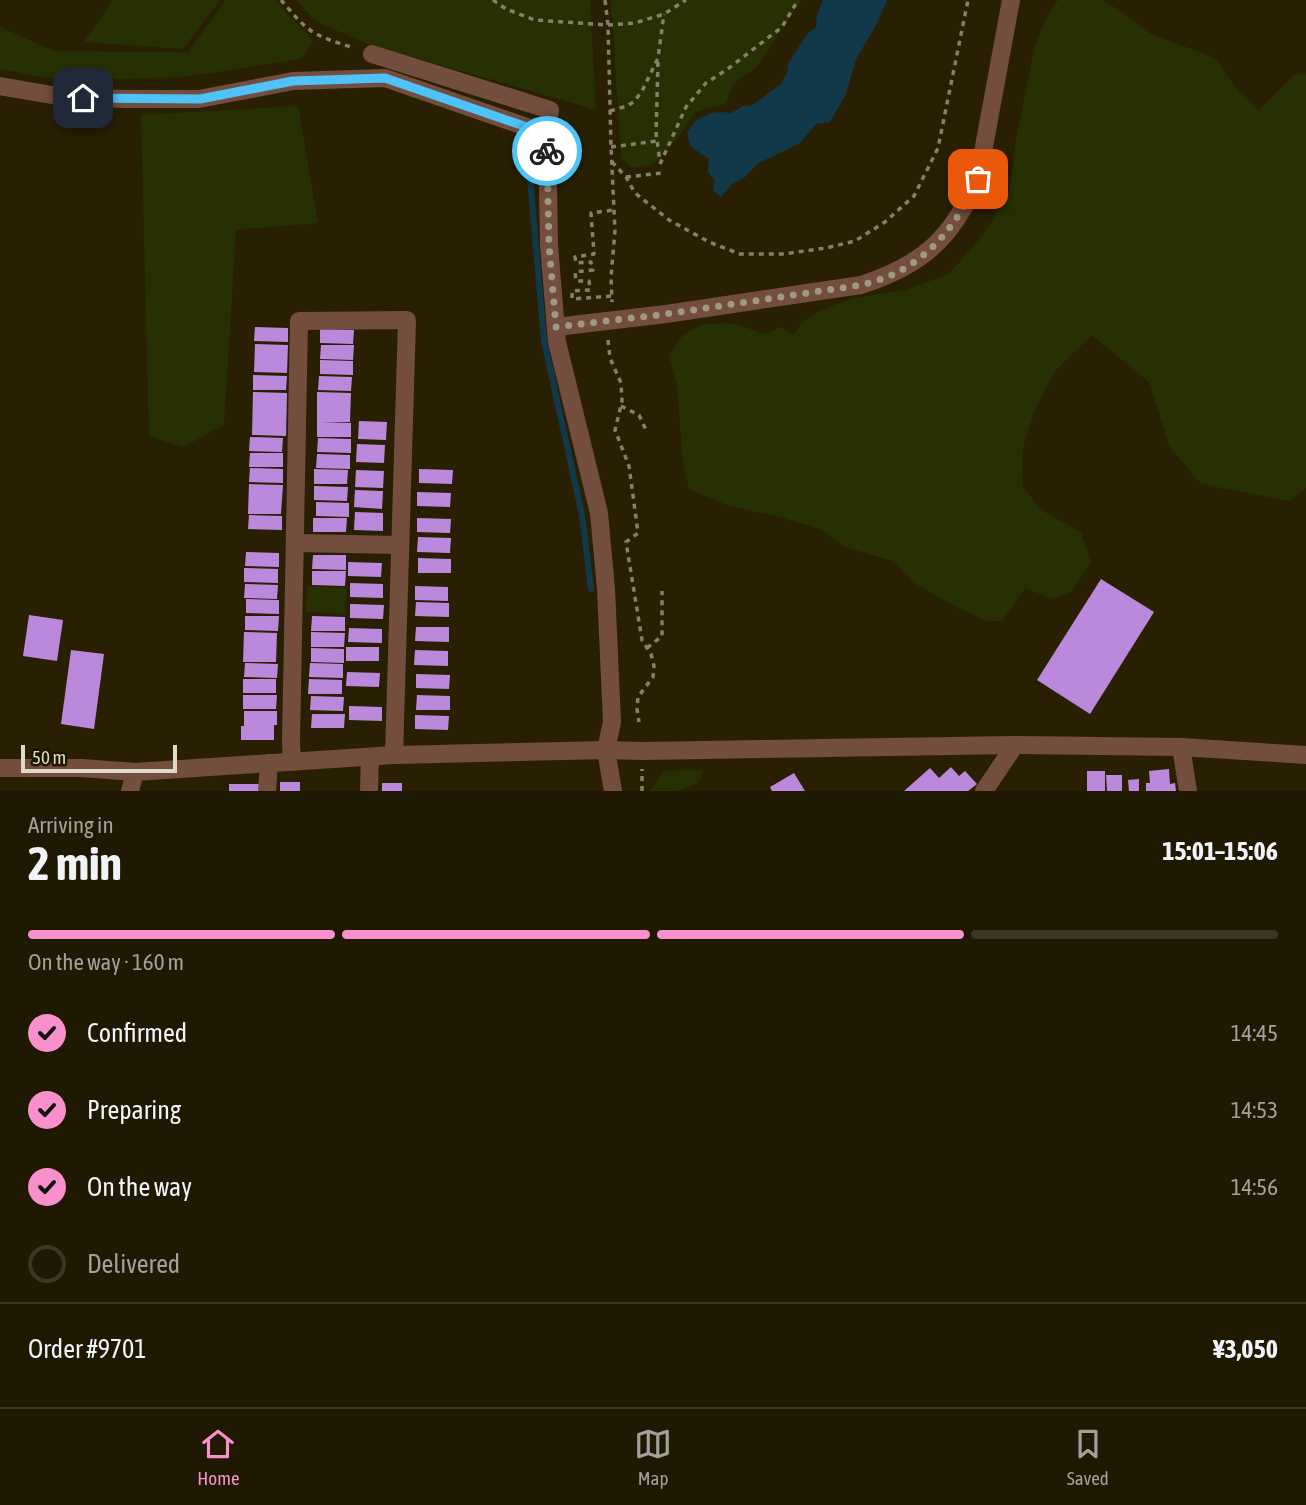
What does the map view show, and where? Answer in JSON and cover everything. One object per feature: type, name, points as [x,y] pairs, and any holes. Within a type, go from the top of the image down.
[{"type":"street","points":[[556,327],[861,285],[888,277],[916,261],[939,242],[956,221],[978,179],[1011,0]]},
{"type":"street","points":[[372,54],[550,110],[547,134],[549,245],[557,342],[599,513],[606,589],[612,722],[606,750],[613,791]]},
{"type":"street","points":[[0,86],[63,97],[200,99],[293,81],[385,78],[547,134]]},
{"type":"street","points":[[292,762],[299,321],[407,320],[394,755]]},
{"type":"street","points":[[295,542],[400,545]]},
{"type":"street","points":[[985,791],[1015,745]]},
{"type":"street","points":[[0,768],[82,768],[135,772],[394,755],[1015,745],[1181,747],[1306,755]]},
{"type":"street","points":[[1181,747],[1188,791]]},
{"type":"street","points":[[369,791],[370,757]]},
{"type":"street","points":[[267,791],[269,763]]},
{"type":"street","points":[[130,791],[135,772]]},
{"type":"path","points":[[281,0],[310,30],[372,54]]},
{"type":"path","points":[[494,0],[506,9],[535,20],[608,25],[635,23],[664,14],[687,0]]},
{"type":"path","points":[[605,0],[615,230],[611,277],[610,358],[621,383],[622,401],[615,430],[629,466],[638,533],[626,542],[642,640],[651,654],[654,666],[653,677],[638,697],[639,722]]},
{"type":"path","points":[[664,14],[656,97],[660,164],[686,107],[699,91],[782,27],[798,0]]},
{"type":"path","points":[[612,162],[626,177],[635,193],[669,220],[709,242],[740,254],[783,254],[826,248],[855,240],[885,222],[914,196],[938,148],[968,0]]},
{"type":"path","points":[[610,111],[635,101],[658,58]]},
{"type":"path","points":[[611,147],[657,141]]},
{"type":"path","points":[[626,177],[662,173]]},
{"type":"path","points":[[611,296],[572,299],[572,291],[590,290],[589,281],[576,281],[575,272],[593,270],[592,261],[576,263],[575,257],[594,254],[591,213],[614,210]]},
{"type":"path","points":[[621,406],[639,415],[647,432]]},
{"type":"path","points":[[647,648],[662,636],[662,591]]},
{"type":"path","points":[[642,767],[642,791]]},
{"type":"green space","points":[[113,0],[220,0],[183,49],[84,42]]},
{"type":"green space","points":[[226,0],[275,0],[313,41],[302,59],[184,77],[65,81],[0,69],[0,27],[54,51],[188,52]]},
{"type":"green space","points":[[296,0],[590,0],[596,110],[365,43],[315,21]]},
{"type":"green space","points":[[611,0],[802,0],[757,67],[733,84],[726,104],[695,112],[679,137],[653,164],[632,168],[621,158]]},
{"type":"green space","points":[[1058,0],[1102,0],[1149,33],[1215,58],[1235,87],[1259,110],[1294,75],[1306,74],[1306,488],[1290,501],[1201,484],[1169,446],[1150,383],[1092,335],[1055,371],[1034,412],[1022,457],[1023,487],[1041,510],[1081,532],[1091,563],[1071,592],[1053,599],[1025,588],[1002,621],[987,621],[914,583],[893,561],[845,547],[823,530],[727,505],[689,489],[683,462],[677,385],[669,356],[683,335],[704,324],[732,323],[765,334],[780,327],[794,335],[801,323],[821,310],[853,298],[905,290],[949,274],[984,234],[1008,195],[1035,46],[1047,17]]},
{"type":"green space","points":[[298,106],[318,223],[236,230],[224,425],[183,447],[149,436],[141,115]]},
{"type":"green space","points":[[307,586],[346,588],[345,614],[306,612]]},
{"type":"green space","points":[[704,770],[698,783],[678,791],[649,791],[665,771]]},
{"type":"water","points":[[823,0],[887,0],[856,59],[846,94],[830,122],[816,124],[800,143],[757,164],[745,177],[732,184],[721,197],[713,190],[715,181],[708,172],[709,159],[690,146],[687,132],[696,120],[711,113],[731,113],[743,106],[751,106],[781,84],[788,71],[788,64],[807,34],[816,27]]},
{"type":"building","points":[[255,327],[288,328],[288,342],[254,341]]},
{"type":"building","points":[[320,329],[354,330],[353,344],[320,343]]},
{"type":"building","points":[[255,344],[288,345],[287,373],[254,372]]},
{"type":"building","points":[[321,345],[354,345],[353,360],[320,359]]},
{"type":"building","points":[[320,360],[353,361],[353,375],[320,374]]},
{"type":"building","points":[[253,375],[287,376],[286,390],[253,390]]},
{"type":"building","points":[[319,376],[352,377],[351,391],[318,390]]},
{"type":"building","points":[[253,392],[287,393],[286,436],[252,435]]},
{"type":"building","points":[[317,392],[351,393],[350,422],[322,422],[351,423],[351,437],[317,437]]},
{"type":"building","points":[[359,421],[387,422],[386,440],[358,439]]},
{"type":"building","points":[[250,437],[283,438],[282,452],[249,451]]},
{"type":"building","points":[[318,438],[351,439],[351,453],[317,452]]},
{"type":"building","points":[[357,444],[385,445],[384,463],[356,462]]},
{"type":"building","points":[[250,453],[283,453],[283,467],[249,467]]},
{"type":"building","points":[[317,454],[350,455],[350,469],[316,468]]},
{"type":"building","points":[[250,468],[283,469],[283,483],[249,482]]},
{"type":"building","points":[[314,469],[348,470],[347,484],[314,484]]},
{"type":"building","points":[[419,469],[453,470],[452,484],[419,483]]},
{"type":"building","points":[[356,470],[384,471],[383,488],[355,487]]},
{"type":"building","points":[[249,484],[283,485],[281,514],[248,514]]},
{"type":"building","points":[[314,486],[348,487],[347,501],[314,500]]},
{"type":"building","points":[[355,490],[383,491],[382,509],[354,507]]},
{"type":"building","points":[[417,492],[451,493],[450,507],[417,506]]},
{"type":"building","points":[[316,502],[349,503],[349,517],[316,516]]},
{"type":"building","points":[[355,512],[383,513],[383,531],[354,530]]},
{"type":"building","points":[[249,515],[282,516],[282,530],[248,529]]},
{"type":"building","points":[[313,518],[347,518],[346,532],[313,532]]},
{"type":"building","points":[[417,518],[451,519],[450,533],[417,532]]},
{"type":"building","points":[[418,537],[451,538],[450,553],[417,552]]},
{"type":"building","points":[[246,552],[279,553],[279,567],[245,566]]},
{"type":"building","points":[[313,555],[346,555],[346,570],[312,569]]},
{"type":"building","points":[[418,558],[451,559],[451,573],[418,573]]},
{"type":"building","points":[[348,562],[382,563],[381,577],[348,576]]},
{"type":"building","points":[[244,568],[278,569],[278,583],[244,582]]},
{"type":"building","points":[[312,571],[346,571],[345,586],[312,585]]},
{"type":"building","points":[[1101,579],[1154,612],[1090,714],[1037,680]]},
{"type":"building","points":[[350,583],[383,584],[383,598],[350,597]]},
{"type":"building","points":[[245,584],[278,585],[277,599],[244,598]]},
{"type":"building","points":[[415,586],[448,587],[448,601],[415,600]]},
{"type":"building","points":[[246,599],[279,600],[279,614],[246,613]]},
{"type":"building","points":[[416,602],[449,603],[449,617],[415,616]]},
{"type":"building","points":[[350,604],[384,605],[383,619],[350,618]]},
{"type":"building","points":[[29,615],[63,620],[57,661],[23,656]]},
{"type":"building","points":[[245,616],[279,616],[278,631],[245,630]]},
{"type":"building","points":[[312,616],[345,617],[345,631],[311,631]]},
{"type":"building","points":[[416,627],[449,627],[449,642],[415,641]]},
{"type":"building","points":[[349,628],[382,629],[382,643],[348,642]]},
{"type":"building","points":[[244,632],[277,633],[276,662],[243,662]]},
{"type":"building","points":[[311,632],[345,633],[344,647],[311,647]]},
{"type":"building","points":[[346,647],[379,647],[379,661],[346,661]]},
{"type":"building","points":[[311,648],[344,649],[344,663],[311,662]]},
{"type":"building","points":[[71,650],[104,654],[94,729],[61,724]]},
{"type":"building","points":[[415,650],[448,651],[448,666],[414,665]]},
{"type":"building","points":[[245,663],[278,664],[277,678],[244,677]]},
{"type":"building","points":[[310,663],[343,664],[343,678],[309,677]]},
{"type":"building","points":[[347,672],[380,673],[379,687],[346,686]]},
{"type":"building","points":[[416,674],[450,675],[449,689],[416,688]]},
{"type":"building","points":[[243,679],[276,679],[276,693],[243,693]]},
{"type":"building","points":[[309,679],[342,680],[342,694],[308,694]]},
{"type":"building","points":[[243,695],[277,695],[276,709],[243,709]]},
{"type":"building","points":[[417,695],[450,696],[450,710],[416,710]]},
{"type":"building","points":[[311,696],[344,697],[343,711],[310,710]]},
{"type":"building","points":[[349,706],[382,707],[382,721],[349,720]]},
{"type":"building","points":[[244,711],[277,711],[274,740],[241,740]]},
{"type":"building","points":[[312,714],[345,714],[344,728],[311,728]]},
{"type":"building","points":[[415,715],[449,716],[448,730],[415,729]]},
{"type":"building","points":[[951,767],[959,776],[965,771],[977,784],[968,791],[904,791],[930,768],[939,778]]},
{"type":"building","points":[[1169,769],[1170,784],[1175,783],[1176,791],[1146,791],[1146,783],[1150,783],[1149,771]]},
{"type":"building","points":[[1087,771],[1105,771],[1105,791],[1087,791]]},
{"type":"building","points":[[794,773],[805,791],[772,791],[770,787]]},
{"type":"building","points":[[1106,775],[1122,775],[1122,791],[1107,791]]},
{"type":"building","points":[[1139,779],[1139,791],[1129,791],[1128,780]]},
{"type":"building","points":[[280,782],[300,782],[300,791],[280,791]]},
{"type":"building","points":[[382,783],[402,783],[402,791],[382,791]]},
{"type":"building","points":[[229,784],[259,784],[259,791],[229,791]]},
{"type":"waterway","points":[[528,154],[544,341],[582,515],[591,589]]},
{"type":"way so far","points":[[547,151],[549,245],[556,327],[666,314],[861,285],[888,277],[916,261],[939,242],[956,221],[978,179]]},
{"type":"route","points":[[83,98],[200,99],[293,81],[385,78],[547,134],[547,151]]}]
